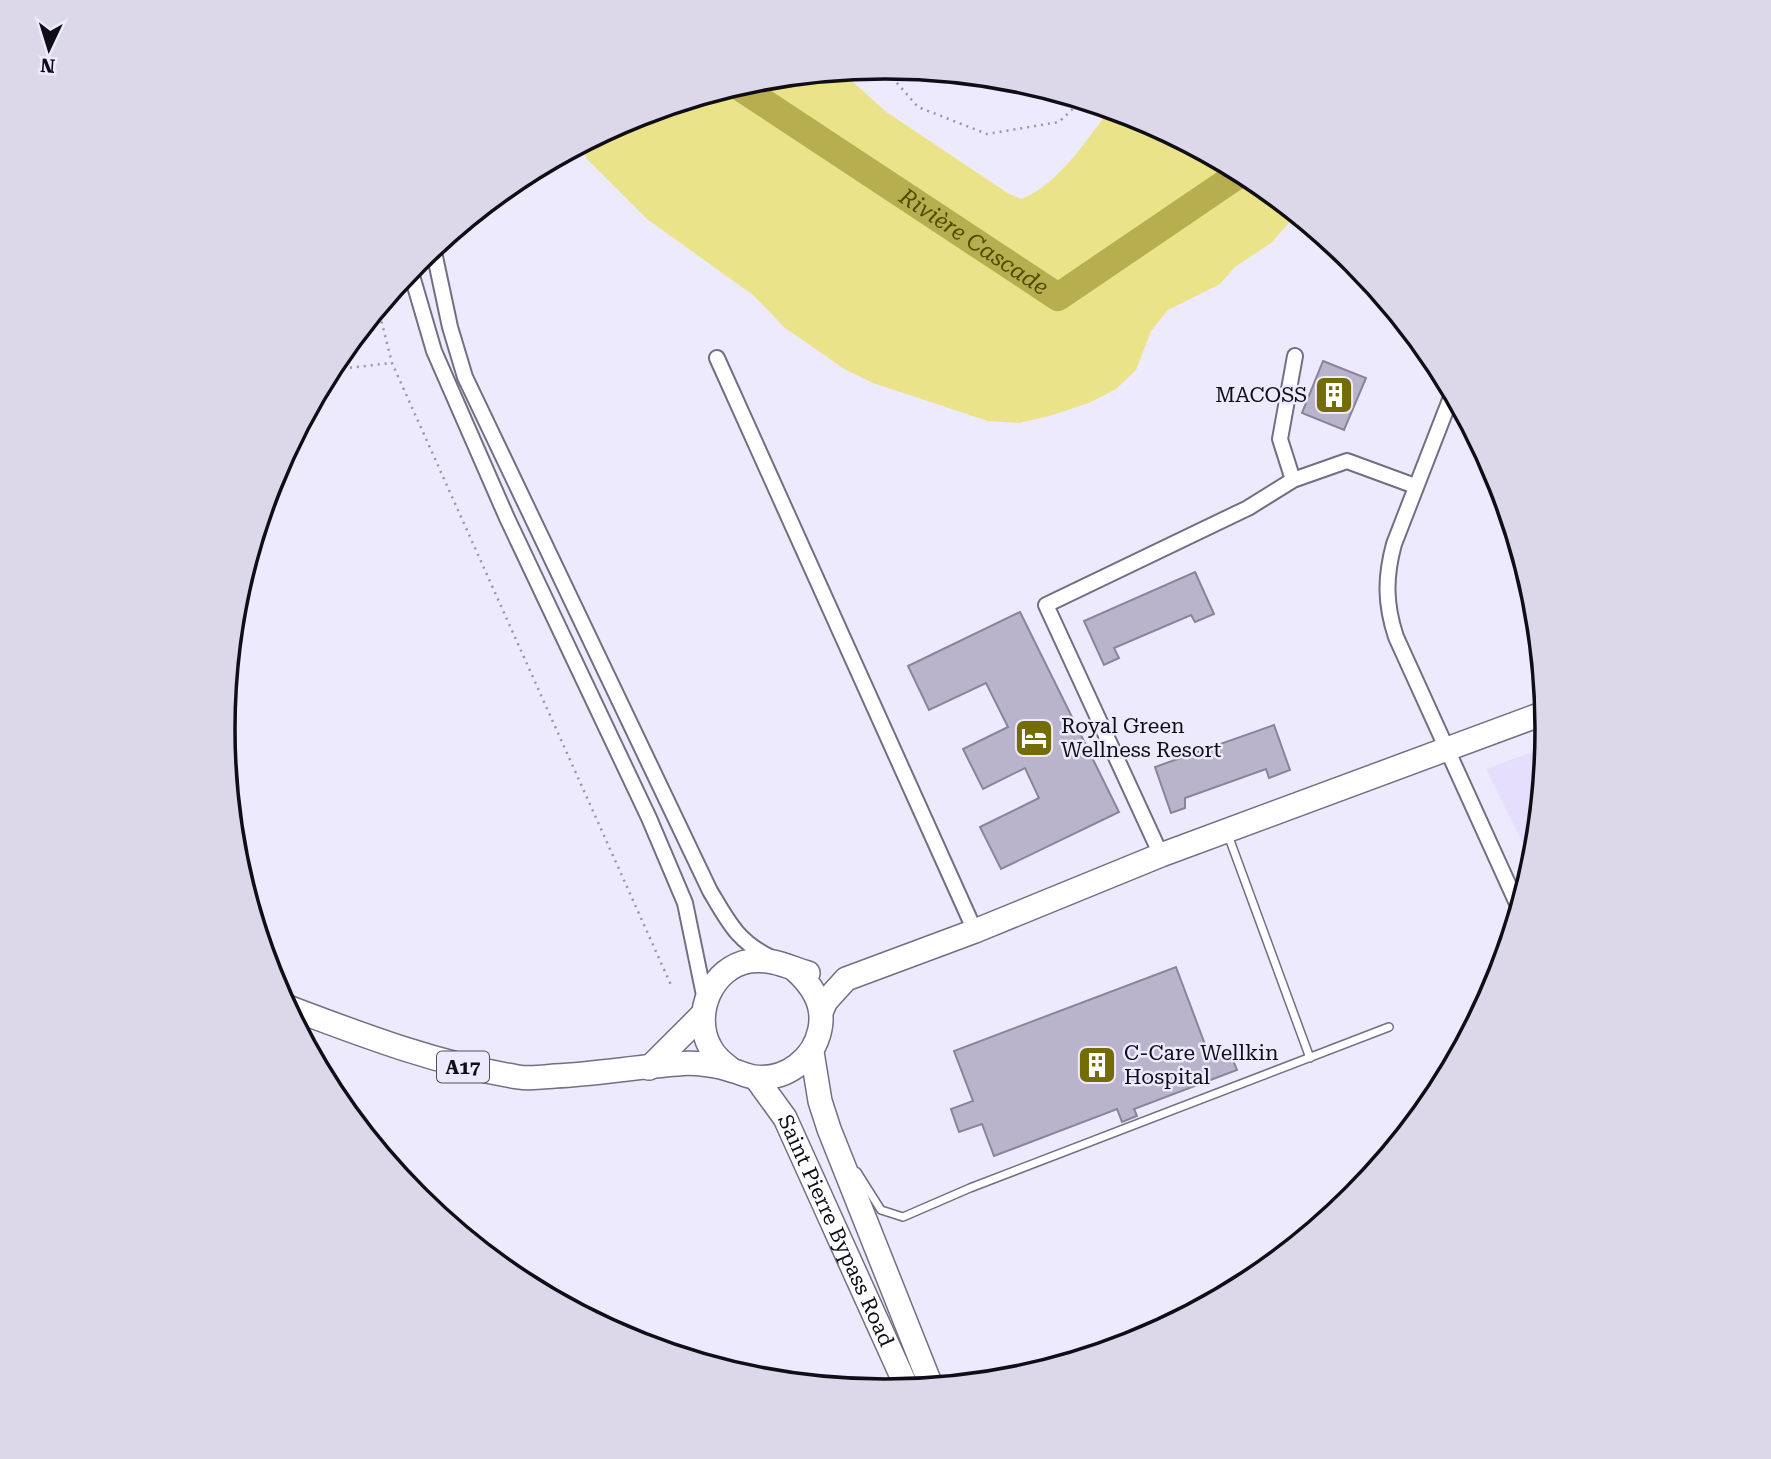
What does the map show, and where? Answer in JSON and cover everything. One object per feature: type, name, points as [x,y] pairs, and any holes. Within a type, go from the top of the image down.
[{"type":"main road","points":[[649,1068],[704,1007],[714,984],[729,970],[747,962],[766,960],[813,975],[846,979],[975,932],[1161,855],[1536,716]]},
{"type":"main road","points":[[756,1078],[788,1072],[801,1063],[812,1052],[821,1026],[821,1012],[812,988],[790,967]]},
{"type":"main road","points":[[821,1012],[826,1001],[846,979]]},
{"type":"main road","name":"A17","points":[[704,1007],[704,1030],[709,1046],[719,1060],[732,1070]]},
{"type":"main road","name":"A17","points":[[299,1011],[407,1051],[462,1067],[523,1078],[691,1064],[732,1070],[756,1078]]},
{"type":"main road","name":"Saint Pierre Bypass Road","points":[[812,1052],[820,1101],[829,1129],[928,1379]]},
{"type":"main road","name":"Saint Pierre Bypass Road","points":[[756,1078],[785,1118],[903,1380]]},
{"type":"street","points":[[436,258],[450,327],[465,377],[710,891],[735,933],[752,949],[790,967]]},
{"type":"street","points":[[414,281],[434,351],[507,517],[649,818],[685,903],[704,1007]]},
{"type":"street","points":[[1293,480],[1280,439],[1295,356]]},
{"type":"street","points":[[717,358],[975,932]]},
{"type":"street","points":[[1448,403],[1415,486],[1388,567],[1387,600],[1396,637],[1514,897]]},
{"type":"street","points":[[1161,855],[1046,605],[1248,508],[1293,480],[1347,461],[1415,486]]},
{"type":"lane","points":[[1227,832],[1310,1058]]},
{"type":"lane","points":[[829,1129],[881,1210],[903,1217],[1389,1027]]},
{"type":"path","points":[[894,79],[918,107],[987,134],[1059,122],[1075,107]]},
{"type":"path","points":[[380,320],[392,363],[671,985]]},
{"type":"path","points":[[344,368],[392,363]]},
{"type":"shaded area","points":[[851,80],[885,111],[1009,194],[1022,199],[1036,192],[1060,172],[1105,117],[1135,128],[1211,166],[1291,221],[1271,243],[1235,267],[1220,284],[1168,310],[1151,331],[1136,370],[1116,389],[1089,403],[1049,416],[1019,423],[988,421],[873,383],[846,370],[785,328],[753,295],[647,219],[586,158],[585,153],[598,146],[676,113],[759,91]]},
{"type":"shaded area","points":[[1536,750],[1531,814],[1525,848],[1486,769]]},
{"type":"building","name":"MACOSS","points":[[1323,361],[1366,378],[1344,430],[1302,413]]},
{"type":"building","points":[[1195,572],[1214,614],[1195,622],[1191,615],[1114,648],[1119,658],[1104,665],[1084,621]]},
{"type":"building","name":"Royal Green Wellness Resort","points":[[1020,612],[1119,812],[1001,869],[980,827],[1039,798],[1025,768],[983,789],[963,749],[1008,727],[986,683],[929,710],[908,666]]},
{"type":"building","points":[[1274,725],[1290,770],[1269,778],[1266,769],[1185,798],[1185,808],[1171,813],[1155,767]]},
{"type":"building","name":"C-Care Wellkin Hospital","points":[[1176,967],[1209,1055],[1228,1048],[1237,1070],[1134,1109],[1137,1116],[1122,1122],[1117,1109],[994,1156],[982,1124],[959,1132],[951,1109],[973,1101],[954,1051]]},
{"type":"waterway","name":"Rivière Cascade","points":[[750,93],[1058,297],[1232,179]]},
{"type":"place","name":"MACOSS","points":[[1334,395]]},
{"type":"place","name":"Royal Green Wellness Resort","points":[[1034,738]]},
{"type":"place","name":"C-Care Wellkin Hospital","points":[[1097,1065]]}]
